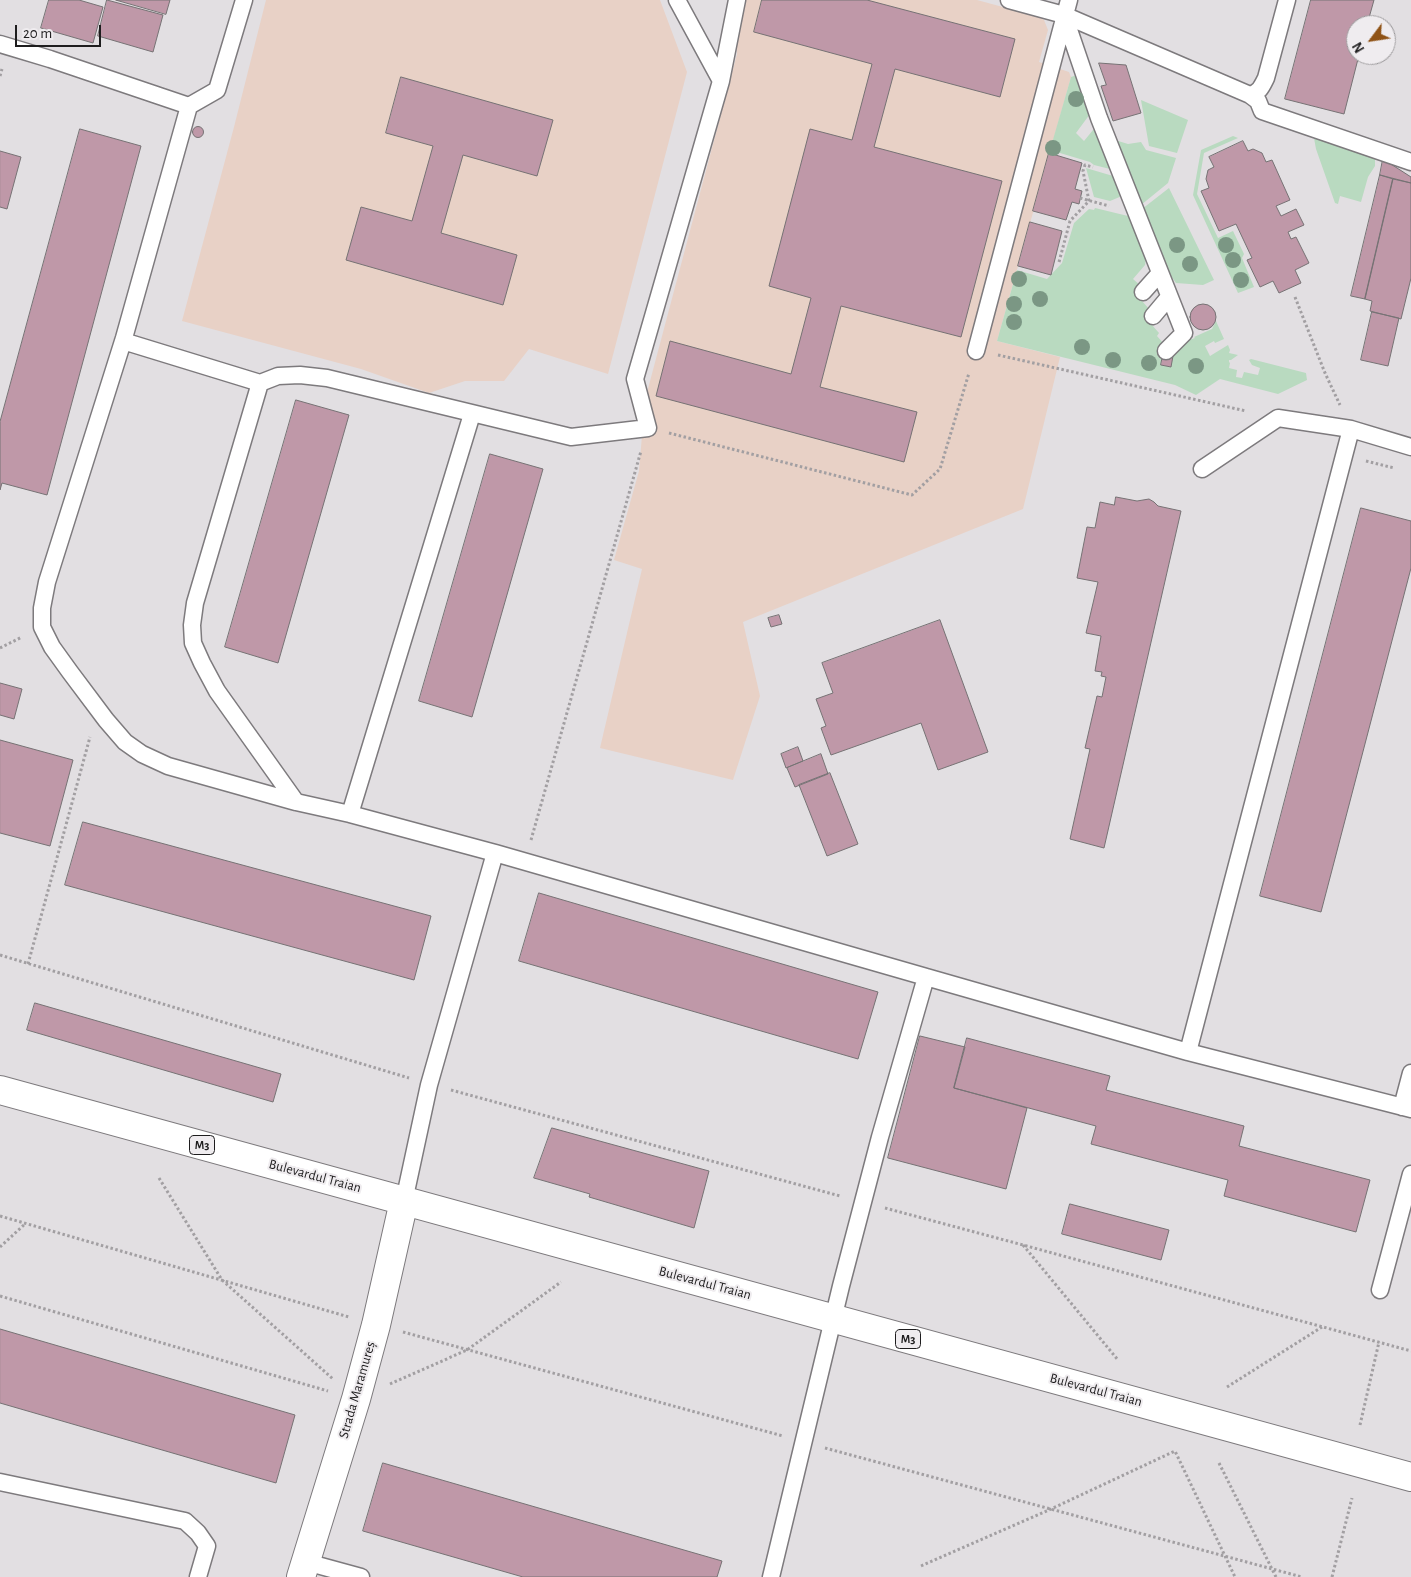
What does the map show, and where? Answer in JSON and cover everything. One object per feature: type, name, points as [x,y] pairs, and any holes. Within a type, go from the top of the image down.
[{"type":"main road","name":"Bulevardul Traian","points":[[0,1090],[1411,1477]]},
{"type":"main road","name":"Strada Maramureș","points":[[303,1570],[356,1399],[376,1325],[404,1201]]},
{"type":"lane","points":[[244,0],[217,90],[189,106],[123,341],[47,582],[42,608],[42,627],[52,647],[125,742],[156,761],[296,802],[350,814],[495,852],[1188,1052],[1406,1108],[1411,1073]]},
{"type":"lane","points":[[677,0],[720,81]]},
{"type":"lane","points":[[123,341],[260,383],[278,376],[300,375],[327,378],[571,437],[648,428],[635,379],[720,81],[737,0]]},
{"type":"lane","points":[[1009,0],[1067,8],[1250,95],[1258,101],[1262,111],[1411,162]]},
{"type":"lane","points":[[1250,95],[1256,93],[1261,88],[1266,78],[1288,0]]},
{"type":"lane","points":[[1067,8],[1099,118],[1184,334],[1153,315]]},
{"type":"lane","points":[[976,350],[1067,8]]},
{"type":"lane","points":[[0,44],[189,106]]},
{"type":"lane","points":[[1153,315],[1167,292]]},
{"type":"lane","points":[[1153,315],[1167,292]]},
{"type":"lane","points":[[1153,315],[1167,292]]},
{"type":"lane","points":[[260,383],[195,603],[192,625],[193,643],[217,691],[296,802]]},
{"type":"lane","points":[[350,814],[472,414]]},
{"type":"lane","points":[[1202,469],[1278,418],[1351,430],[1411,447]]},
{"type":"lane","points":[[1188,1052],[1351,430]]},
{"type":"lane","points":[[404,1201],[429,1085],[495,852]]},
{"type":"lane","points":[[771,1577],[832,1318],[862,1202],[926,977]]},
{"type":"lane","points":[[1380,1290],[1411,1174]]},
{"type":"lane","points":[[0,1482],[185,1521],[198,1533],[207,1546],[198,1577]]},
{"type":"lane","points":[[303,1570],[361,1577]]},
{"type":"path","points":[[1059,262],[1070,221],[1089,201],[1083,171],[1085,165]]},
{"type":"path","points":[[1295,297],[1325,373],[1351,430]]},
{"type":"path","points":[[525,861],[648,428],[912,495],[940,469],[976,350],[1278,418]]},
{"type":"path","points":[[28,964],[98,709]]},
{"type":"path","points":[[0,955],[429,1085],[1411,1351]]},
{"type":"path","points":[[158,1178],[222,1280],[356,1399]]},
{"type":"path","points":[[0,1216],[466,1350],[1302,1577]]},
{"type":"path","points":[[0,1248],[25,1223]]},
{"type":"path","points":[[1023,1245],[1118,1360]]},
{"type":"path","points":[[0,1296],[356,1399],[466,1350],[561,1282]]},
{"type":"path","points":[[1227,1388],[1322,1327]]},
{"type":"path","points":[[1360,1425],[1379,1342]]},
{"type":"path","points":[[921,1566],[1051,1509],[1175,1451],[1235,1577]]},
{"type":"path","points":[[1219,1463],[1276,1577]]},
{"type":"path","points":[[1332,1577],[1352,1498]]},
{"type":"shaded area","points":[[266,0],[660,0],[687,72],[608,374],[529,349],[504,381],[465,381],[429,393],[361,369],[182,321]]},
{"type":"shaded area","points":[[742,0],[977,0],[1036,16],[1044,20],[1048,30],[1039,62],[1069,72],[1071,77],[997,341],[1060,357],[1023,509],[743,622],[760,696],[733,780],[600,748],[642,569],[614,560],[639,471],[645,400],[737,54],[735,21]]},
{"type":"green space","points":[[1077,75],[1090,114],[1076,133],[1084,141],[1095,129],[1110,169],[1050,150],[1071,77]]},
{"type":"green space","points":[[1141,100],[1188,120],[1177,153],[1149,146]]},
{"type":"green space","points":[[1233,136],[1238,138],[1204,153],[1197,194],[1218,238],[1233,231],[1244,254],[1242,258],[1254,287],[1238,293],[1193,195],[1201,150]]},
{"type":"green space","points":[[1314,138],[1375,157],[1375,166],[1368,177],[1361,202],[1340,196],[1338,204],[1335,203]]},
{"type":"green space","points":[[1115,140],[1128,144],[1141,142],[1146,150],[1176,158],[1168,183],[1141,205]]},
{"type":"green space","points":[[1086,168],[1113,176],[1122,196],[1110,201],[1094,197]]},
{"type":"green space","points":[[1169,188],[1214,280],[1203,285],[1176,283],[1168,272],[1142,209]]},
{"type":"green space","points":[[1095,208],[1128,216],[1146,258],[1145,265],[1133,279],[1141,286],[1145,298],[1142,301],[1150,310],[1155,321],[1152,325],[1159,333],[1157,336],[1164,344],[1161,365],[1171,367],[1173,355],[1177,347],[1212,329],[1216,321],[1224,339],[1215,343],[1214,341],[1205,346],[1210,356],[1228,345],[1229,353],[1238,355],[1229,360],[1229,368],[1237,370],[1236,377],[1242,378],[1244,372],[1258,375],[1260,368],[1252,365],[1249,360],[1251,359],[1306,373],[1307,380],[1278,394],[1220,379],[1196,395],[1175,385],[997,341],[1017,270],[1047,279],[1062,263],[1074,223],[1089,209],[1094,210]]},
{"type":"building","points":[[49,0],[79,0],[103,7],[93,43],[41,28]]},
{"type":"building","points":[[107,0],[163,15],[153,52],[98,36]]},
{"type":"building","points":[[116,0],[170,0],[166,14]]},
{"type":"building","points":[[762,0],[867,0],[1015,39],[1000,97],[895,69],[874,147],[1002,181],[961,337],[841,306],[820,387],[917,412],[904,462],[656,396],[670,341],[791,374],[811,298],[769,286],[810,129],[852,140],[872,64],[754,32]]},
{"type":"building","points":[[1311,0],[1374,0],[1370,15],[1346,15],[1346,65],[1356,65],[1344,114],[1285,99]]},
{"type":"building","points":[[1099,63],[1126,65],[1141,113],[1113,121],[1101,86],[1106,85]]},
{"type":"building","points":[[401,77],[553,120],[537,176],[463,155],[441,233],[517,255],[503,305],[346,260],[361,207],[412,221],[433,146],[386,133]]},
{"type":"building","points":[[198,126],[204,132],[198,138],[192,132]]},
{"type":"building","points":[[80,129],[141,146],[47,495],[2,483],[0,490],[0,422]]},
{"type":"building","points":[[1243,141],[1248,151],[1253,149],[1262,153],[1266,162],[1272,160],[1290,200],[1276,206],[1281,216],[1296,209],[1304,225],[1288,232],[1291,239],[1296,237],[1309,263],[1295,270],[1301,283],[1279,293],[1273,281],[1260,287],[1247,260],[1252,258],[1236,224],[1219,231],[1201,191],[1209,188],[1206,179],[1208,170],[1214,167],[1209,157]]},
{"type":"building","points":[[0,151],[21,157],[7,209],[0,207]]},
{"type":"building","points":[[1049,153],[1082,163],[1075,189],[1082,191],[1079,204],[1072,202],[1066,220],[1033,211]]},
{"type":"building","points":[[1383,159],[1411,177],[1411,183],[1380,175]]},
{"type":"building","points":[[1380,175],[1393,179],[1365,299],[1351,296]]},
{"type":"building","points":[[1393,179],[1411,183],[1411,278],[1401,319],[1370,311],[1372,301],[1365,299]]},
{"type":"building","points":[[1030,222],[1062,231],[1051,275],[1018,266]]},
{"type":"building","points":[[1203,304],[1212,308],[1216,317],[1212,326],[1203,330],[1194,326],[1190,317],[1194,308]]},
{"type":"building","points":[[1372,312],[1399,318],[1388,366],[1361,360]]},
{"type":"building","points":[[1163,355],[1173,356],[1171,367],[1161,365]]},
{"type":"building","points":[[296,400],[349,415],[278,663],[225,647]]},
{"type":"building","points":[[490,454],[543,469],[472,717],[419,701]]},
{"type":"building","points":[[1116,497],[1137,501],[1149,499],[1158,506],[1181,511],[1104,848],[1070,839],[1090,749],[1085,748],[1097,696],[1102,697],[1106,677],[1101,676],[1102,672],[1095,671],[1101,636],[1086,633],[1098,582],[1077,578],[1087,527],[1095,528],[1100,502],[1114,505]]},
{"type":"building","points":[[1361,508],[1411,521],[1411,568],[1321,912],[1260,896]]},
{"type":"building","points":[[779,615],[782,624],[771,627],[768,618]]},
{"type":"building","points":[[940,620],[988,752],[938,770],[921,723],[831,755],[821,728],[826,726],[816,699],[833,693],[822,663]]},
{"type":"building","points":[[0,683],[22,689],[14,719],[0,715]]},
{"type":"building","points":[[0,740],[73,760],[50,846],[0,833]]},
{"type":"building","points":[[798,747],[803,761],[786,768],[781,754]]},
{"type":"building","points":[[821,754],[828,774],[795,787],[787,768]]},
{"type":"building","points":[[830,773],[858,844],[827,856],[799,785]]},
{"type":"building","points":[[83,822],[431,916],[414,980],[65,885]]},
{"type":"building","points":[[539,893],[878,992],[858,1059],[519,961]]},
{"type":"building","points":[[35,1003],[281,1074],[273,1102],[27,1030]]},
{"type":"building","points":[[920,1036],[965,1047],[954,1088],[1027,1108],[1006,1189],[888,1158]]},
{"type":"building","points":[[967,1038],[1110,1076],[1106,1090],[1244,1126],[1239,1146],[1370,1180],[1356,1232],[1224,1196],[1228,1180],[1091,1144],[1096,1126],[954,1088]]},
{"type":"building","points":[[552,1128],[709,1171],[694,1228],[589,1197],[590,1194],[534,1178]]},
{"type":"building","points":[[1070,1204],[1169,1230],[1161,1260],[1062,1234]]},
{"type":"building","points":[[0,1329],[295,1415],[276,1483],[0,1403]]},
{"type":"building","points":[[383,1463],[722,1561],[717,1577],[523,1577],[363,1531]]}]
